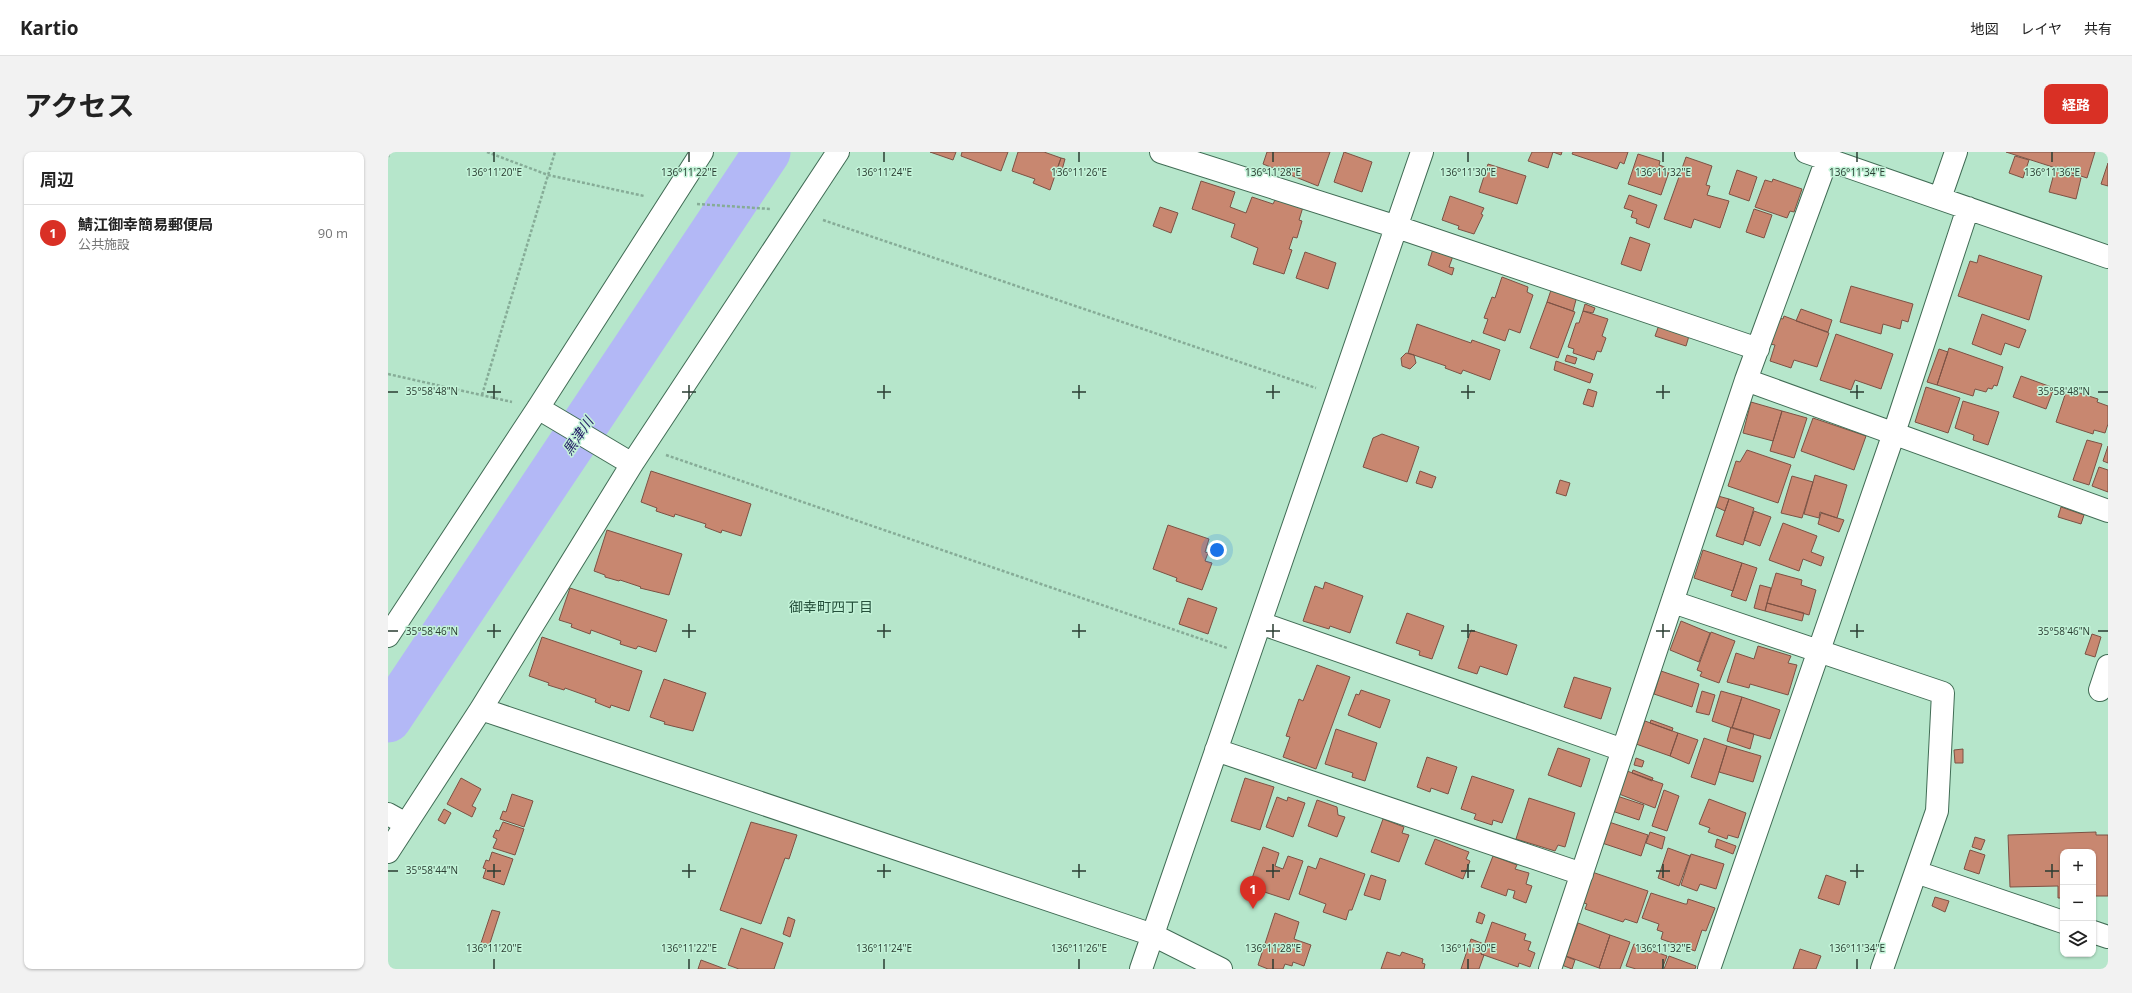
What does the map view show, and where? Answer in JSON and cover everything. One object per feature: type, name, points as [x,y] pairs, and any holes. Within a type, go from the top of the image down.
[{"type":"street","points":[[388,636],[394,611],[538,408],[702,152]]},
{"type":"street","points":[[388,852],[397,819],[481,709],[637,456],[838,152]]},
{"type":"street","points":[[1160,152],[1397,227],[1758,349]]},
{"type":"street","points":[[1141,969],[1337,395],[1422,152]]},
{"type":"street","points":[[1806,152],[2108,257]]},
{"type":"street","points":[[1940,198],[1956,152]]},
{"type":"street","points":[[1550,969],[1746,380],[1827,159]]},
{"type":"street","points":[[1709,969],[1894,433],[1968,208]]},
{"type":"street","points":[[1746,380],[2108,512]]},
{"type":"street","points":[[538,408],[637,456]]},
{"type":"street","points":[[1673,602],[1818,650],[1943,694],[1937,811],[1882,969]]},
{"type":"street","points":[[1260,623],[1623,750]]},
{"type":"street","points":[[2100,690],[2108,666]]},
{"type":"street","points":[[481,709],[1153,935],[1222,969]]},
{"type":"street","points":[[1216,750],[1582,874]]},
{"type":"street","points":[[1916,872],[2060,921]]},
{"type":"street","points":[[2096,933],[2108,938]]},
{"type":"path","points":[[388,157],[390,152]]},
{"type":"path","points":[[487,152],[548,175],[670,202],[799,211],[1337,395]]},
{"type":"path","points":[[482,395],[555,152]]},
{"type":"path","points":[[388,374],[538,408]]},
{"type":"path","points":[[637,456],[1249,655]]},
{"type":"building","points":[[930,152],[956,152],[953,160]]},
{"type":"building","points":[[962,152],[1008,152],[1001,171],[961,156]]},
{"type":"building","points":[[1018,152],[1044,152],[1061,158],[1050,190],[1033,183],[1035,179],[1012,171]]},
{"type":"building","points":[[1267,152],[1330,152],[1318,186],[1263,164]]},
{"type":"building","points":[[1344,152],[1372,162],[1362,192],[1334,182]]},
{"type":"building","points":[[1532,152],[1553,152],[1548,168],[1528,161]]},
{"type":"building","points":[[1553,152],[1562,152],[1561,155]]},
{"type":"building","points":[[1573,152],[1628,152],[1624,164],[1620,162],[1617,169],[1572,154]]},
{"type":"building","points":[[2006,152],[2095,152],[2087,178]]},
{"type":"building","points":[[1638,154],[1660,161],[1659,165],[1670,169],[1661,195],[1628,184]]},
{"type":"building","points":[[2015,156],[2029,160],[2023,178],[2009,173]]},
{"type":"building","points":[[1686,157],[1712,166],[1706,185],[1710,186],[1707,195],[1729,201],[1720,228],[1694,219],[1691,228],[1664,219]]},
{"type":"building","points":[[1061,158],[1065,159],[1062,170],[1057,169]]},
{"type":"building","points":[[2108,163],[2108,186],[2101,184]]},
{"type":"building","points":[[1488,164],[1526,176],[1517,204],[1479,192]]},
{"type":"building","points":[[1737,170],[1757,177],[1749,201],[1729,194]]},
{"type":"building","points":[[2055,170],[2081,178],[2076,199],[2049,192]]},
{"type":"building","points":[[1773,179],[1802,189],[1794,212],[1790,211],[1787,218],[1755,207],[1765,180],[1772,182]]},
{"type":"building","points":[[1201,181],[1235,192],[1230,207],[1246,213],[1252,197],[1273,204],[1276,198],[1303,207],[1299,220],[1302,221],[1297,238],[1293,237],[1289,249],[1292,250],[1284,274],[1253,264],[1258,248],[1231,237],[1235,224],[1192,209]]},
{"type":"building","points":[[1629,195],[1657,205],[1649,228],[1636,223],[1637,219],[1631,217],[1633,211],[1624,208]]},
{"type":"building","points":[[1450,196],[1484,208],[1481,214],[1483,215],[1474,234],[1458,229],[1459,226],[1442,220]]},
{"type":"building","points":[[1160,207],[1178,213],[1171,233],[1153,226]]},
{"type":"building","points":[[1754,209],[1772,215],[1764,238],[1746,232]]},
{"type":"building","points":[[1630,237],[1650,244],[1641,271],[1621,264]]},
{"type":"building","points":[[1433,249],[1453,256],[1449,267],[1454,268],[1452,275],[1428,265]]},
{"type":"building","points":[[1305,252],[1336,263],[1328,289],[1296,278]]},
{"type":"building","points":[[1979,255],[2042,276],[2029,320],[1958,296],[1970,261],[1977,263]]},
{"type":"building","points":[[1502,277],[1528,287],[1527,292],[1533,295],[1520,333],[1509,329],[1505,341],[1483,333],[1488,319],[1484,318],[1492,297],[1495,298]]},
{"type":"building","points":[[1851,286],[1913,304],[1908,322],[1902,320],[1900,329],[1883,324],[1881,334],[1840,322]]},
{"type":"building","points":[[1552,287],[1577,296],[1573,311],[1547,302]]},
{"type":"building","points":[[1547,302],[1575,312],[1558,358],[1530,348]]},
{"type":"building","points":[[1585,304],[1595,308],[1593,313],[1583,311]]},
{"type":"building","points":[[1801,309],[1832,320],[1828,332],[1796,321]]},
{"type":"building","points":[[1583,311],[1608,319],[1602,336],[1606,338],[1601,352],[1597,351],[1594,360],[1573,353],[1574,349],[1568,347],[1576,323],[1579,323]]},
{"type":"building","points":[[1982,314],[2026,330],[2019,348],[2005,343],[2001,355],[1972,344]]},
{"type":"building","points":[[1784,316],[1829,333],[1817,367],[1794,360],[1791,368],[1770,361],[1775,345],[1770,344],[1779,318],[1783,319]]},
{"type":"building","points":[[1417,324],[1471,343],[1472,340],[1500,350],[1490,380],[1463,370],[1461,374],[1445,368],[1446,366],[1408,353]]},
{"type":"building","points":[[1659,325],[1689,336],[1686,346],[1655,336]]},
{"type":"building","points":[[1836,334],[1893,354],[1881,389],[1855,380],[1851,390],[1820,380]]},
{"type":"building","points":[[1949,348],[2003,367],[1997,386],[1994,385],[1992,389],[1988,388],[1986,392],[1975,389],[1973,396],[1937,385]]},
{"type":"building","points":[[1939,349],[1948,352],[1937,385],[1927,382]]},
{"type":"building","points":[[1406,353],[1414,355],[1416,363],[1410,369],[1402,366],[1401,358]]},
{"type":"building","points":[[1567,355],[1577,358],[1575,364],[1565,361]]},
{"type":"building","points":[[1556,361],[1593,374],[1590,383],[1554,370]]},
{"type":"building","points":[[2021,376],[2054,388],[2046,409],[2013,397]]},
{"type":"building","points":[[1926,387],[1960,398],[1948,433],[1915,422]]},
{"type":"building","points":[[1588,389],[1597,392],[1593,407],[1583,404]]},
{"type":"building","points":[[2067,389],[2098,399],[2097,402],[2108,406],[2108,424],[2105,433],[2094,430],[2093,434],[2056,422]]},
{"type":"building","points":[[1963,401],[1999,412],[1988,445],[1973,440],[1974,435],[1955,428]]},
{"type":"building","points":[[1751,402],[1782,411],[1773,441],[1743,433]]},
{"type":"building","points":[[1782,411],[1807,418],[1794,458],[1770,451]]},
{"type":"building","points":[[1813,418],[1866,436],[1854,470],[1801,451]]},
{"type":"building","points":[[1382,434],[1419,447],[1407,482],[1363,467],[1373,438]]},
{"type":"building","points":[[2087,440],[2102,444],[2089,485],[2073,480]]},
{"type":"building","points":[[2108,446],[2108,463],[2103,461]]},
{"type":"building","points":[[1747,450],[1791,465],[1778,503],[1728,486],[1736,461],[1740,462]]},
{"type":"building","points":[[2099,467],[2108,470],[2108,492],[2092,486]]},
{"type":"building","points":[[651,471],[751,504],[741,536],[722,530],[721,533],[705,527],[706,524],[675,514],[674,517],[656,511],[657,508],[641,502]]},
{"type":"building","points":[[1420,471],[1436,477],[1432,488],[1416,483]]},
{"type":"building","points":[[1815,475],[1847,485],[1837,518],[1820,512],[1819,518],[1804,514]]},
{"type":"building","points":[[1792,476],[1813,482],[1802,518],[1781,513]]},
{"type":"building","points":[[1560,480],[1570,483],[1566,496],[1556,493]]},
{"type":"building","points":[[1718,496],[1729,499],[1725,511],[1714,506]]},
{"type":"building","points":[[1729,499],[1754,508],[1743,545],[1716,536]]},
{"type":"building","points":[[2061,507],[2084,515],[2081,524],[2058,517]]},
{"type":"building","points":[[1754,511],[1771,517],[1760,546],[1744,540]]},
{"type":"building","points":[[1821,513],[1844,520],[1839,532],[1818,524]]},
{"type":"building","points":[[1783,523],[1817,536],[1811,552],[1824,557],[1821,566],[1803,559],[1799,571],[1769,560]]},
{"type":"building","points":[[1168,525],[1209,539],[1205,552],[1208,553],[1205,561],[1212,563],[1202,590],[1176,581],[1177,578],[1153,569]]},
{"type":"building","points":[[607,530],[682,554],[669,595],[605,577],[605,575],[594,571]]},
{"type":"building","points":[[1703,550],[1742,563],[1733,591],[1694,578]]},
{"type":"building","points":[[1742,563],[1757,568],[1746,601],[1731,596]]},
{"type":"building","points":[[1776,573],[1802,580],[1801,585],[1816,590],[1809,615],[1767,603]]},
{"type":"building","points":[[1325,582],[1363,596],[1350,633],[1330,626],[1329,629],[1303,621],[1315,586],[1323,589]]},
{"type":"building","points":[[1760,585],[1771,588],[1765,611],[1754,608]]},
{"type":"building","points":[[570,588],[667,620],[656,652],[638,646],[636,649],[620,644],[621,641],[591,630],[590,634],[571,627],[572,624],[559,620]]},
{"type":"building","points":[[1188,598],[1217,608],[1208,634],[1179,624]]},
{"type":"building","points":[[1767,603],[1804,613],[1802,621],[1765,611]]},
{"type":"building","points":[[1407,613],[1444,626],[1432,659],[1419,655],[1420,651],[1396,643]]},
{"type":"building","points":[[1681,621],[1710,633],[1699,662],[1670,650]]},
{"type":"building","points":[[1471,630],[1517,645],[1507,675],[1480,666],[1477,674],[1458,668]]},
{"type":"building","points":[[1711,632],[1735,641],[1719,683],[1700,676],[1702,672],[1697,670]]},
{"type":"building","points":[[2092,634],[2101,637],[2095,657],[2085,654]]},
{"type":"building","points":[[542,637],[642,671],[629,711],[611,705],[610,708],[595,702],[596,699],[565,688],[564,690],[548,685],[549,683],[529,676]]},
{"type":"building","points":[[1758,646],[1791,656],[1788,663],[1797,665],[1788,695],[1750,684],[1749,688],[1727,682],[1736,653],[1754,659]]},
{"type":"building","points":[[1317,665],[1350,677],[1316,769],[1283,757],[1290,737],[1286,736],[1299,699],[1303,701]]},
{"type":"building","points":[[1661,671],[1699,684],[1692,707],[1654,694]]},
{"type":"building","points":[[1574,677],[1611,688],[1601,719],[1564,707]]},
{"type":"building","points":[[664,679],[706,693],[693,731],[664,724],[665,722],[650,717]]},
{"type":"building","points":[[1361,690],[1390,700],[1380,728],[1348,715],[1356,694],[1359,695]]},
{"type":"building","points":[[1702,691],[1715,695],[1709,715],[1696,712]]},
{"type":"building","points":[[1721,691],[1742,697],[1732,728],[1712,721]]},
{"type":"building","points":[[1742,697],[1780,710],[1770,739],[1732,728]]},
{"type":"building","points":[[1651,720],[1673,728],[1672,731],[1650,723]]},
{"type":"building","points":[[1645,721],[1678,733],[1670,756],[1636,744]]},
{"type":"building","points":[[1731,727],[1754,734],[1750,749],[1727,741]]},
{"type":"building","points":[[1336,729],[1377,743],[1365,781],[1352,777],[1353,773],[1325,764]]},
{"type":"building","points":[[1678,733],[1698,740],[1689,764],[1670,756]]},
{"type":"building","points":[[1704,738],[1727,746],[1715,785],[1691,777]]},
{"type":"building","points":[[1727,746],[1761,756],[1753,782],[1719,772]]},
{"type":"building","points":[[1558,748],[1590,759],[1581,787],[1548,775]]},
{"type":"building","points":[[1963,749],[1963,763],[1955,763],[1954,750]]},
{"type":"building","points":[[1427,757],[1457,767],[1448,794],[1431,788],[1430,792],[1417,787]]},
{"type":"building","points":[[1636,758],[1644,761],[1642,767],[1634,765]]},
{"type":"building","points":[[1633,770],[1653,778],[1652,781],[1632,773]]},
{"type":"building","points":[[1627,771],[1663,784],[1655,808],[1619,794]]},
{"type":"building","points":[[1472,776],[1514,790],[1502,823],[1493,820],[1492,825],[1474,819],[1476,814],[1461,809]]},
{"type":"building","points":[[461,778],[481,789],[472,806],[476,808],[472,817],[447,804]]},
{"type":"building","points":[[1245,778],[1274,787],[1260,830],[1231,821]]},
{"type":"building","points":[[1664,790],[1679,796],[1667,831],[1652,826]]},
{"type":"building","points":[[512,794],[533,801],[524,827],[500,819],[503,811],[506,812]]},
{"type":"building","points":[[1614,795],[1644,805],[1639,820],[1609,810]]},
{"type":"building","points":[[1277,797],[1287,801],[1288,797],[1305,803],[1293,837],[1266,827]]},
{"type":"building","points":[[1529,798],[1575,813],[1565,847],[1558,845],[1555,851],[1516,839]]},
{"type":"building","points":[[1709,799],[1746,813],[1738,838],[1728,835],[1727,839],[1708,832],[1710,828],[1699,824]]},
{"type":"building","points":[[1317,800],[1337,807],[1338,815],[1345,817],[1337,837],[1308,826]]},
{"type":"building","points":[[444,809],[451,813],[445,824],[438,820]]},
{"type":"building","points":[[1383,819],[1404,827],[1402,833],[1409,835],[1399,862],[1371,852]]},
{"type":"building","points":[[503,822],[524,829],[515,855],[493,848],[497,839],[493,837],[496,830],[499,831]]},
{"type":"building","points":[[751,822],[797,835],[789,859],[785,858],[761,924],[720,910]]},
{"type":"building","points":[[1609,822],[1648,835],[1641,856],[1602,843]]},
{"type":"building","points":[[1650,832],[1665,837],[1662,849],[1646,843]]},
{"type":"building","points":[[2096,832],[2096,835],[2108,835],[2108,896],[2096,896],[2096,849],[2060,849],[2060,898],[2058,898],[2058,886],[2010,887],[2008,835]]},
{"type":"building","points":[[1975,837],[1985,840],[1981,850],[1972,847]]},
{"type":"building","points":[[1435,839],[1469,852],[1466,859],[1470,861],[1463,879],[1425,864]]},
{"type":"building","points":[[1717,839],[1736,846],[1733,854],[1715,847]]},
{"type":"building","points":[[1263,847],[1279,853],[1275,866],[1283,869],[1288,856],[1303,861],[1289,900],[1249,887]]},
{"type":"building","points":[[1668,848],[1690,856],[1679,886],[1658,878]]},
{"type":"building","points":[[1970,850],[1985,855],[1979,874],[1964,869]]},
{"type":"building","points":[[492,852],[513,859],[504,885],[483,878],[486,869],[483,868],[486,860],[489,861]]},
{"type":"building","points":[[1691,854],[1724,864],[1716,889],[1700,884],[1697,891],[1681,885]]},
{"type":"building","points":[[1493,856],[1517,865],[1515,869],[1529,873],[1526,884],[1532,886],[1526,903],[1513,898],[1515,891],[1508,889],[1506,896],[1481,887]]},
{"type":"building","points":[[1320,858],[1365,874],[1352,910],[1349,910],[1346,920],[1323,912],[1326,904],[1299,894],[1308,866],[1316,869]]},
{"type":"building","points":[[1592,872],[1648,891],[1637,923],[1625,919],[1623,922],[1585,909],[1587,904],[1581,902]]},
{"type":"building","points":[[1371,875],[1386,880],[1380,900],[1364,895]]},
{"type":"building","points":[[1826,875],[1846,882],[1839,905],[1818,898]]},
{"type":"building","points":[[1651,893],[1685,904],[1687,904],[1688,899],[1715,908],[1706,931],[1702,930],[1695,951],[1661,939],[1663,932],[1657,930],[1659,924],[1642,918]]},
{"type":"building","points":[[1935,897],[1949,901],[1945,912],[1932,906]]},
{"type":"building","points":[[492,910],[500,912],[489,946],[481,943]]},
{"type":"building","points":[[1479,912],[1485,915],[1482,924],[1476,922]]},
{"type":"building","points":[[1275,913],[1299,922],[1294,939],[1311,945],[1304,966],[1293,962],[1292,966],[1285,964],[1283,969],[1268,969],[1258,965]]},
{"type":"building","points":[[788,917],[795,920],[790,937],[783,934]]},
{"type":"building","points":[[1492,922],[1526,934],[1524,940],[1531,942],[1528,950],[1535,953],[1530,967],[1519,963],[1518,967],[1481,954]]},
{"type":"building","points":[[1578,923],[1610,935],[1599,968],[1566,956]]},
{"type":"building","points":[[741,928],[783,943],[774,969],[739,969],[728,965]]},
{"type":"building","points":[[1610,935],[1630,942],[1620,969],[1599,968]]},
{"type":"building","points":[[1471,939],[1484,944],[1481,954],[1484,955],[1479,969],[1461,969]]},
{"type":"building","points":[[1634,944],[1667,956],[1662,969],[1636,969],[1626,966]]},
{"type":"building","points":[[1800,949],[1821,956],[1816,969],[1793,969]]},
{"type":"building","points":[[1387,952],[1400,956],[1402,952],[1423,959],[1422,963],[1425,964],[1424,969],[1381,969]]},
{"type":"building","points":[[1557,953],[1575,960],[1572,969],[1554,962]]},
{"type":"building","points":[[1669,956],[1696,966],[1695,969],[1664,969]]},
{"type":"building","points":[[701,960],[725,969],[698,969]]},
{"type":"waterway","name":"黒津川","points":[[388,719],[767,152]]},
{"type":"place","name":"鯖江御幸簡易郵便局","points":[[1253,909]]},
{"type":"district","name":"御幸町四丁目","points":[[831,607]]}]
